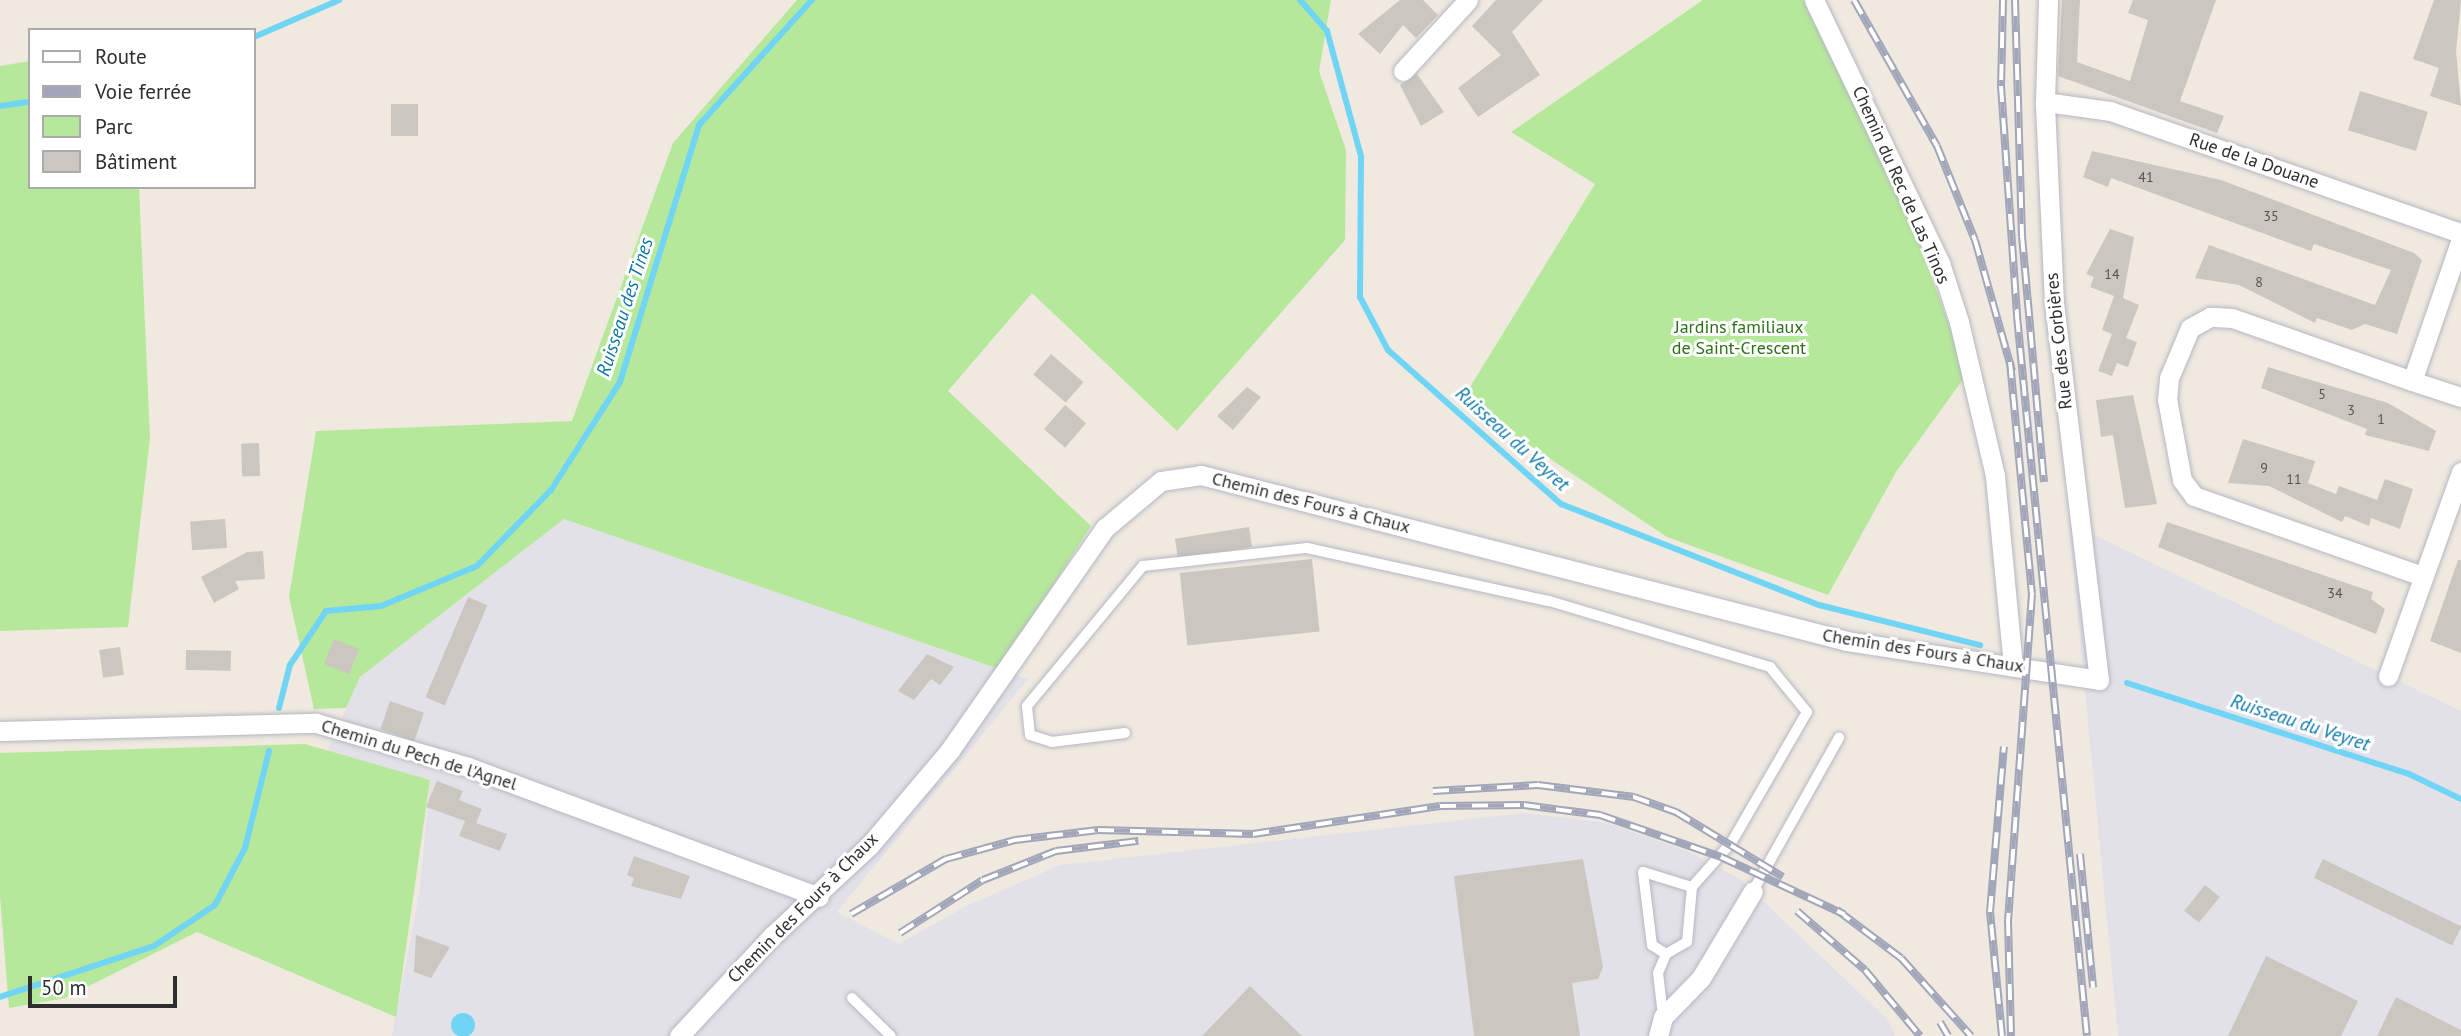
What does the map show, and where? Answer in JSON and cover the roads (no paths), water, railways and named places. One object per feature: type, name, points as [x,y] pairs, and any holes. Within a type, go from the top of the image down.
[{"type":"street","points":[[1403,71],[1468,0]]},
{"type":"street","name":"Chemin du Rec de Las Tinos","points":[[1814,0],[1940,264],[1959,322],[1995,475],[2013,666]]},
{"type":"street","name":"Rue des Corbières","points":[[2049,0],[2045,102],[2054,303],[2099,680]]},
{"type":"street","name":"Rue de la Douane","points":[[2045,102],[2110,111],[2461,233]]},
{"type":"street","points":[[2412,381],[2461,239]]},
{"type":"street","points":[[2423,576],[2194,496],[2182,480],[2167,399],[2169,378],[2190,328],[2210,317],[2232,318],[2461,397]]},
{"type":"street","points":[[2388,676],[2461,472]]},
{"type":"street","name":"Chemin des Fours à Chaux","points":[[679,1036],[772,936],[819,897],[950,750],[1105,528],[1161,481],[1201,475],[1847,641],[2099,680]]},
{"type":"street","name":"Chemin du Pech de l'Agnel","points":[[0,732],[316,723],[468,767],[819,897]]},
{"type":"street","points":[[1661,1026],[1702,978],[1753,891]]},
{"type":"lane","points":[[1125,733],[1052,742],[1030,735],[1027,706],[1143,566],[1307,548],[1549,601],[1770,667],[1807,712],[1731,843],[1692,887],[1688,942],[1666,954],[1658,973],[1661,1026]]},
{"type":"lane","points":[[1753,891],[1839,738]]},
{"type":"lane","points":[[1666,954],[1652,945],[1643,872],[1692,887]]},
{"type":"lane","points":[[852,998],[891,1036]]},
{"type":"water","points":[[463,1013],[474,1020],[475,1025],[468,1036],[463,1037],[452,1030],[451,1025],[458,1014]]},
{"type":"waterway","name":"Ruisseau du Veyret","points":[[256,36],[339,0]]},
{"type":"waterway","name":"Ruisseau des Tines","points":[[279,708],[290,665],[326,611],[381,606],[477,566],[551,490],[620,382],[699,125],[812,0]]},
{"type":"waterway","name":"Ruisseau du Veyret","points":[[1300,0],[1327,31],[1361,156],[1360,297],[1388,350],[1561,504],[1819,605],[1980,645]]},
{"type":"waterway","name":"Ruisseau du Veyret","points":[[0,106],[28,102]]},
{"type":"waterway","name":"Ruisseau du Veyret","points":[[2127,683],[2409,774],[2461,799]]},
{"type":"waterway","name":"Ruisseau des Tines","points":[[0,997],[154,946],[215,905],[245,848],[269,751]]},
{"type":"railway","points":[[1854,0],[1937,146],[1975,240],[2012,371]]},
{"type":"railway","points":[[2003,0],[2001,86],[2017,316],[2087,1036]]},
{"type":"railway","points":[[2015,0],[2022,236],[2044,482]]},
{"type":"railway","points":[[2010,362],[2032,594],[2008,920],[2011,1036]]},
{"type":"railway","points":[[2002,1036],[1990,912],[2004,747]]},
{"type":"railway","points":[[1433,791],[1538,785],[1634,797],[1676,812],[1783,877]]},
{"type":"railway","points":[[851,914],[946,859],[1015,840],[1098,830],[1253,834],[1440,806],[1524,805],[1600,815],[1721,857],[1844,914]]},
{"type":"railway","points":[[900,933],[983,880],[1056,851],[1138,841]]},
{"type":"railway","points":[[2080,854],[2093,987]]},
{"type":"railway","points":[[1837,910],[1901,958],[1971,1036]]},
{"type":"railway","points":[[1797,911],[1865,970],[1920,1036]]},
{"type":"railway","points":[[1940,1022],[1948,1036]]},
{"type":"park label","name":"Jardins familiaux de Saint-Crescent","points":[[1739,338]]}]
